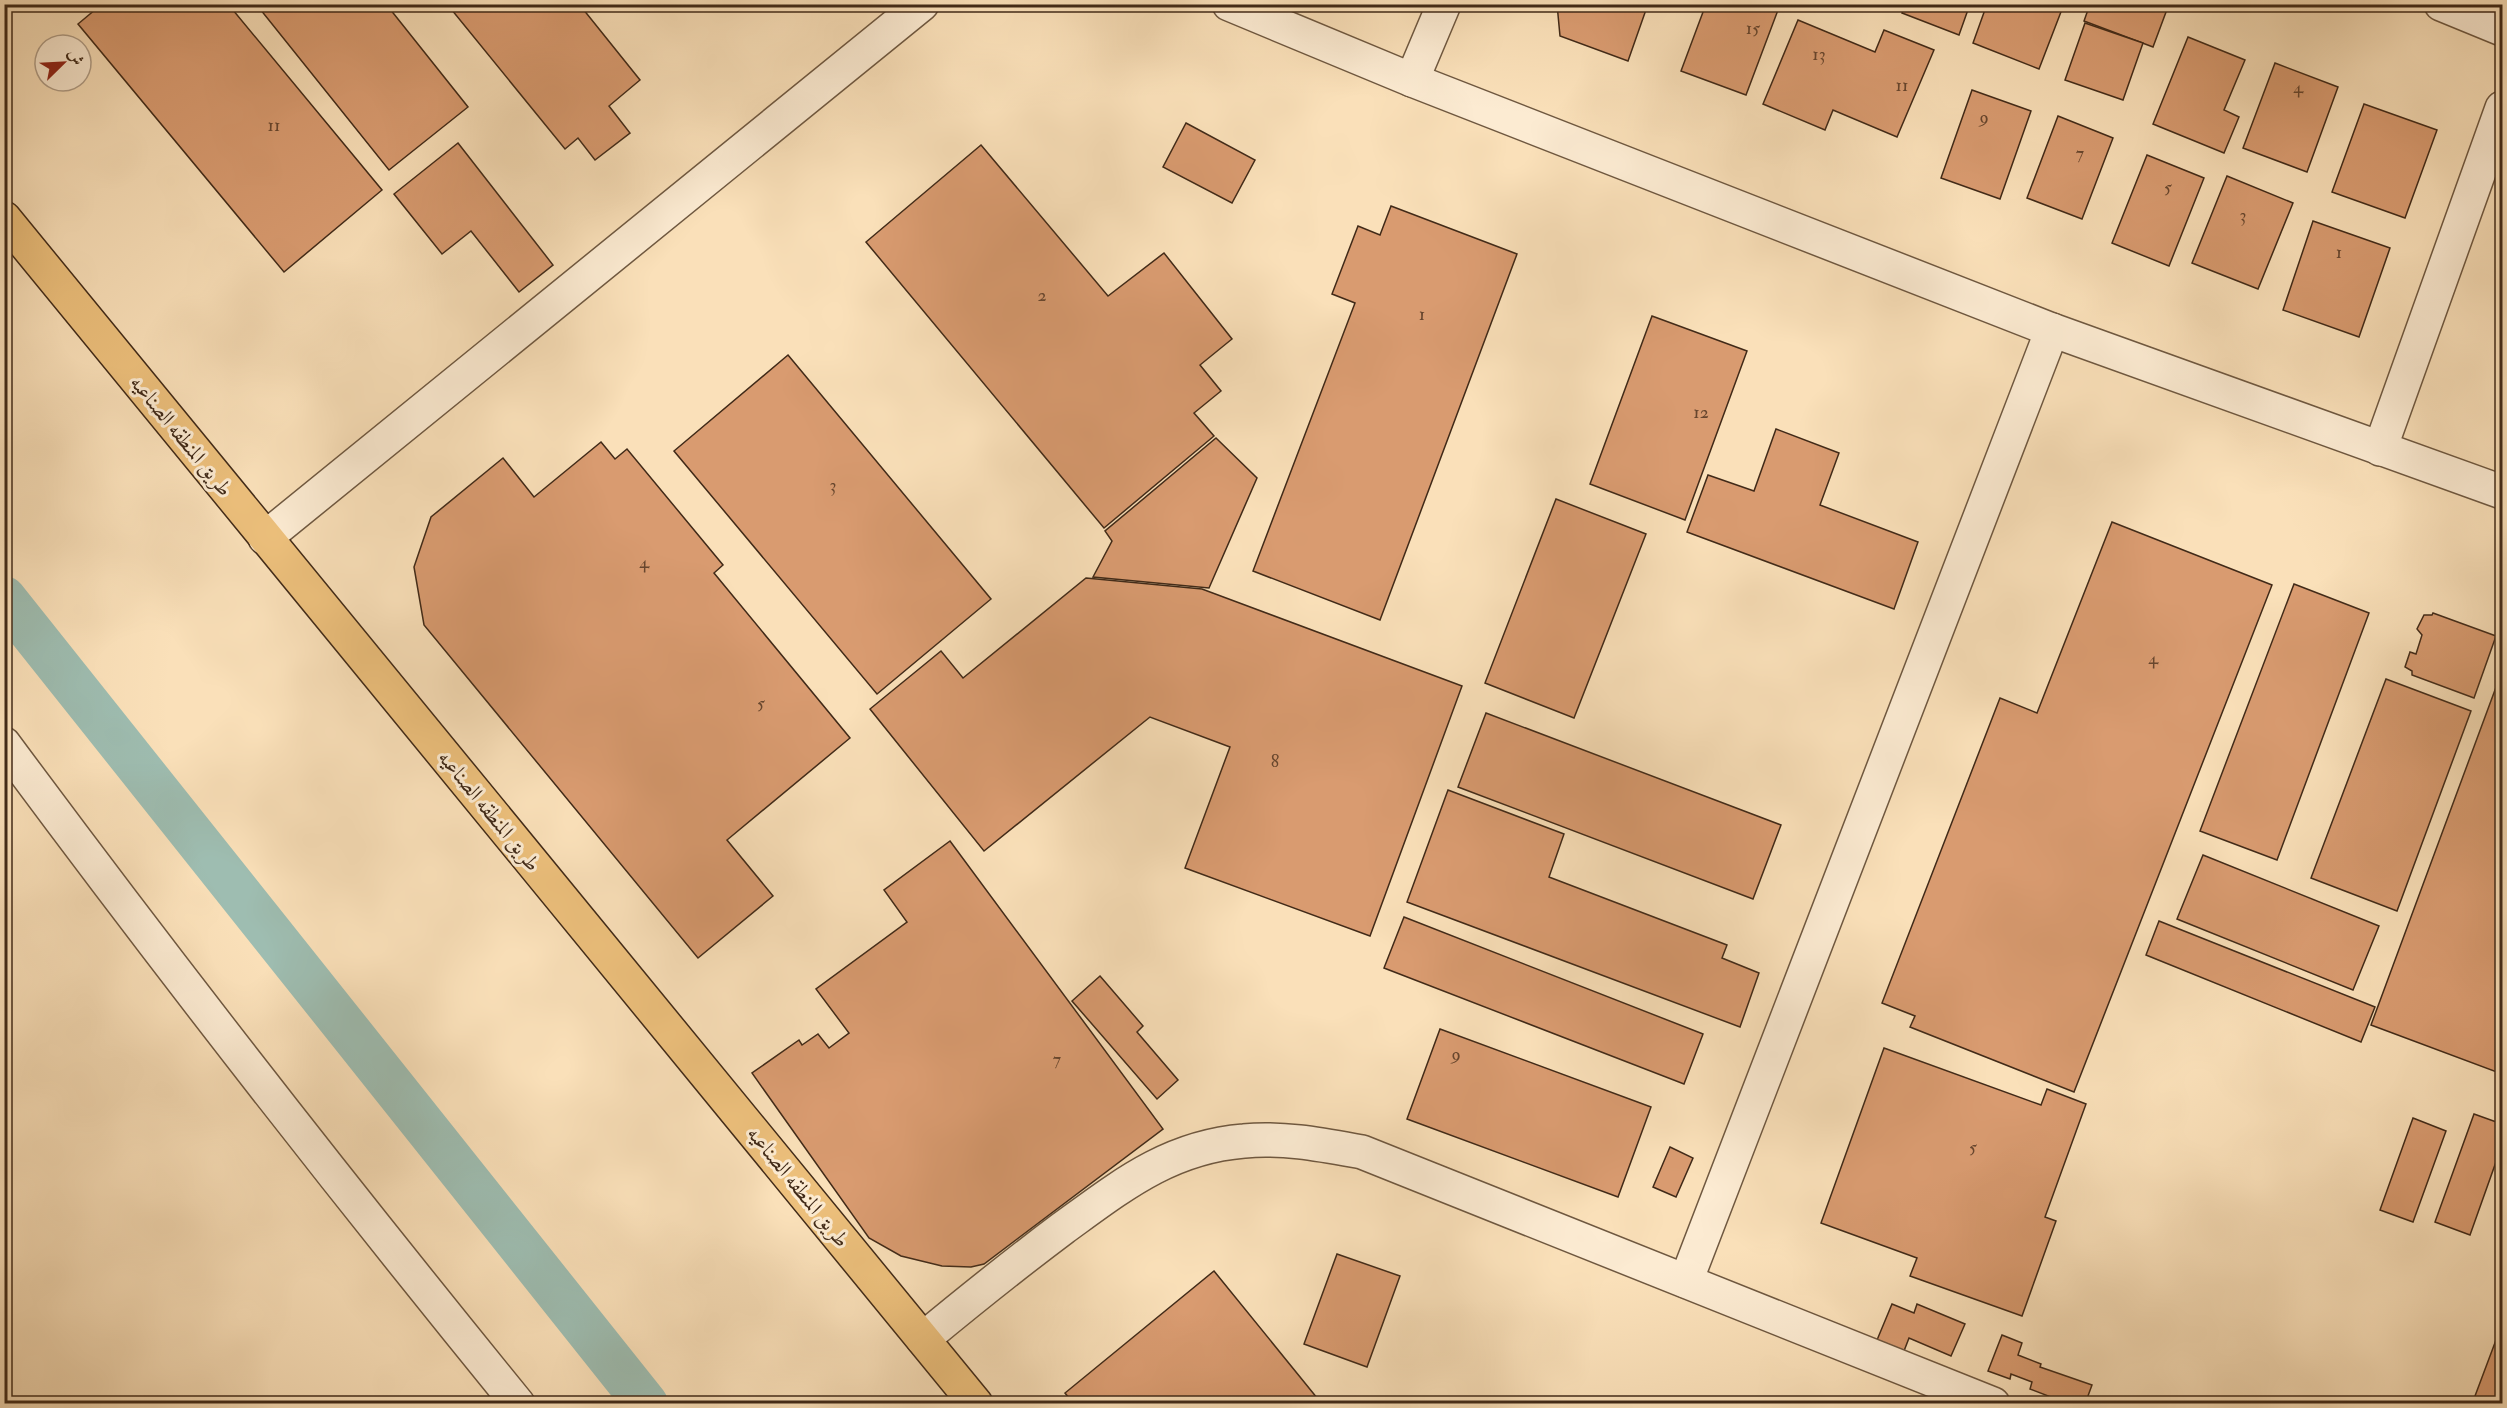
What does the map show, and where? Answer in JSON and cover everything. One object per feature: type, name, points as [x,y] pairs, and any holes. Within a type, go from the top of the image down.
[{"type":"main road","name":"طريق المنطقه الصناعيه","points":[[4,218],[976,1404]]},
{"type":"street","points":[[265,538],[922,4]]},
{"type":"street","points":[[1229,4],[1412,80],[2052,330],[2502,492]]},
{"type":"street","points":[[1412,80],[1444,4]]},
{"type":"street","points":[[2441,4],[2502,29]]},
{"type":"street","points":[[2380,448],[2502,108]]},
{"type":"street","points":[[1686,1281],[2052,330]]},
{"type":"street","points":[[4,744],[383,1238],[518,1404]]},
{"type":"street","points":[[923,1339],[1012,1265],[1133,1177],[1186,1152],[1244,1141],[1303,1142],[1362,1152],[1993,1404]]},
{"type":"building","points":[[102,4],[228,4],[382,190],[284,272],[93,42],[93,33],[85,33],[78,24]]},
{"type":"building","points":[[256,4],[386,4],[468,107],[389,170]]},
{"type":"building","points":[[447,4],[579,4],[640,80],[609,106],[630,133],[595,160],[578,138],[565,149]]},
{"type":"building","points":[[1557,4],[1648,4],[1628,61],[1560,36]]},
{"type":"building","points":[[1706,4],[1762,4],[1778,10],[1746,95],[1681,71]]},
{"type":"building","points":[[1905,4],[1970,4],[1959,35],[1902,13]]},
{"type":"building","points":[[1987,4],[2064,4],[2039,69],[1973,43]]},
{"type":"building","points":[[2090,4],[2169,4],[2153,47],[2084,21]]},
{"type":"building","points":[[1798,20],[1875,52],[1884,30],[1934,50],[1897,137],[1833,110],[1825,130],[1763,104]]},
{"type":"building","points":[[2085,23],[2143,43],[2123,100],[2065,80]]},
{"type":"building","points":[[2188,37],[2245,60],[2224,110],[2239,117],[2224,153],[2153,124]]},
{"type":"building","points":[[2275,63],[2338,87],[2307,172],[2243,148]]},
{"type":"building","points":[[1972,90],[2031,111],[2000,199],[1941,178]]},
{"type":"building","points":[[2364,104],[2437,130],[2405,218],[2332,192]]},
{"type":"building","points":[[2058,116],[2113,138],[2082,219],[2027,198]]},
{"type":"building","points":[[1186,123],[1255,160],[1232,203],[1163,167]]},
{"type":"building","points":[[458,143],[553,265],[519,292],[471,231],[442,254],[394,194]]},
{"type":"building","points":[[981,145],[1108,296],[1164,253],[1232,339],[1200,365],[1221,391],[1194,413],[1214,436],[1104,528],[866,242]]},
{"type":"building","points":[[2147,155],[2204,178],[2169,266],[2112,243]]},
{"type":"building","points":[[2227,176],[2293,203],[2258,289],[2192,263]]},
{"type":"building","points":[[1391,206],[1517,254],[1380,620],[1253,571],[1355,303],[1332,294],[1358,226],[1380,235]]},
{"type":"building","points":[[2313,221],[2390,248],[2359,337],[2283,310]]},
{"type":"building","points":[[1652,316],[1747,351],[1685,520],[1590,484]]},
{"type":"building","points":[[788,355],[991,599],[877,694],[674,451]]},
{"type":"building","points":[[1776,429],[1839,453],[1820,505],[1918,542],[1894,609],[1687,532],[1708,475],[1754,491]]},
{"type":"building","points":[[1216,438],[1257,478],[1209,588],[1093,577],[1112,541],[1105,531]]},
{"type":"building","points":[[601,442],[615,459],[627,449],[723,565],[714,573],[850,738],[727,840],[773,896],[698,958],[424,625],[414,567],[431,517],[503,458],[534,497]]},
{"type":"building","points":[[1556,499],[1646,534],[1574,718],[1485,683]]},
{"type":"building","points":[[2112,522],[2272,585],[2074,1092],[1910,1027],[1915,1016],[1882,1003],[2000,698],[2037,713]]},
{"type":"building","points":[[1086,578],[1202,589],[1462,686],[1370,936],[1185,868],[1230,747],[1150,717],[984,851],[870,709],[941,651],[963,678]]},
{"type":"building","points":[[2294,584],[2369,613],[2277,860],[2200,831]]},
{"type":"building","points":[[2433,613],[2496,636],[2474,698],[2412,675],[2412,671],[2405,667],[2410,652],[2416,654],[2422,635],[2417,629],[2424,615]]},
{"type":"building","points":[[2502,671],[2502,1074],[2371,1025]]},
{"type":"building","points":[[2386,679],[2471,711],[2397,911],[2311,878]]},
{"type":"building","points":[[1486,713],[1781,825],[1753,899],[1458,787]]},
{"type":"building","points":[[1448,790],[1564,834],[1549,877],[1727,945],[1722,958],[1759,973],[1740,1027],[1407,902]]},
{"type":"building","points":[[950,841],[1163,1129],[984,1264],[971,1267],[942,1266],[901,1256],[869,1238],[752,1073],[799,1040],[802,1045],[818,1034],[829,1048],[849,1033],[816,989],[907,922],[884,890]]},
{"type":"building","points":[[2203,855],[2379,926],[2353,990],[2177,919]]},
{"type":"building","points":[[1404,917],[1703,1034],[1684,1084],[1384,968]]},
{"type":"building","points":[[2159,921],[2375,1007],[2361,1042],[2146,955]]},
{"type":"building","points":[[1100,976],[1143,1026],[1137,1032],[1178,1080],[1157,1099],[1072,1001]]},
{"type":"building","points":[[1440,1029],[1651,1107],[1618,1197],[1407,1119]]},
{"type":"building","points":[[1884,1048],[2041,1105],[2047,1089],[2086,1104],[2045,1217],[2056,1221],[2022,1316],[1910,1276],[1917,1258],[1821,1223]]},
{"type":"building","points":[[2474,1114],[2502,1124],[2502,1145],[2470,1235],[2435,1222]]},
{"type":"building","points":[[2413,1118],[2446,1131],[2413,1222],[2380,1210]]},
{"type":"building","points":[[1670,1147],[1693,1158],[1676,1197],[1653,1187]]},
{"type":"building","points":[[1337,1254],[1400,1276],[1367,1367],[1304,1344]]},
{"type":"building","points":[[1214,1271],[1322,1404],[1074,1404],[1065,1393]]},
{"type":"building","points":[[1892,1304],[1914,1313],[1917,1304],[1965,1324],[1951,1356],[1909,1338],[1904,1351],[1877,1340]]},
{"type":"building","points":[[2502,1324],[2502,1404],[2472,1404]]},
{"type":"building","points":[[2002,1335],[2022,1343],[2018,1355],[2041,1364],[2040,1367],[2092,1385],[2085,1404],[2069,1404],[2030,1389],[2032,1382],[2011,1374],[2010,1379],[1988,1371]]},
{"type":"waterway","points":[[4,598],[646,1404]]}]
